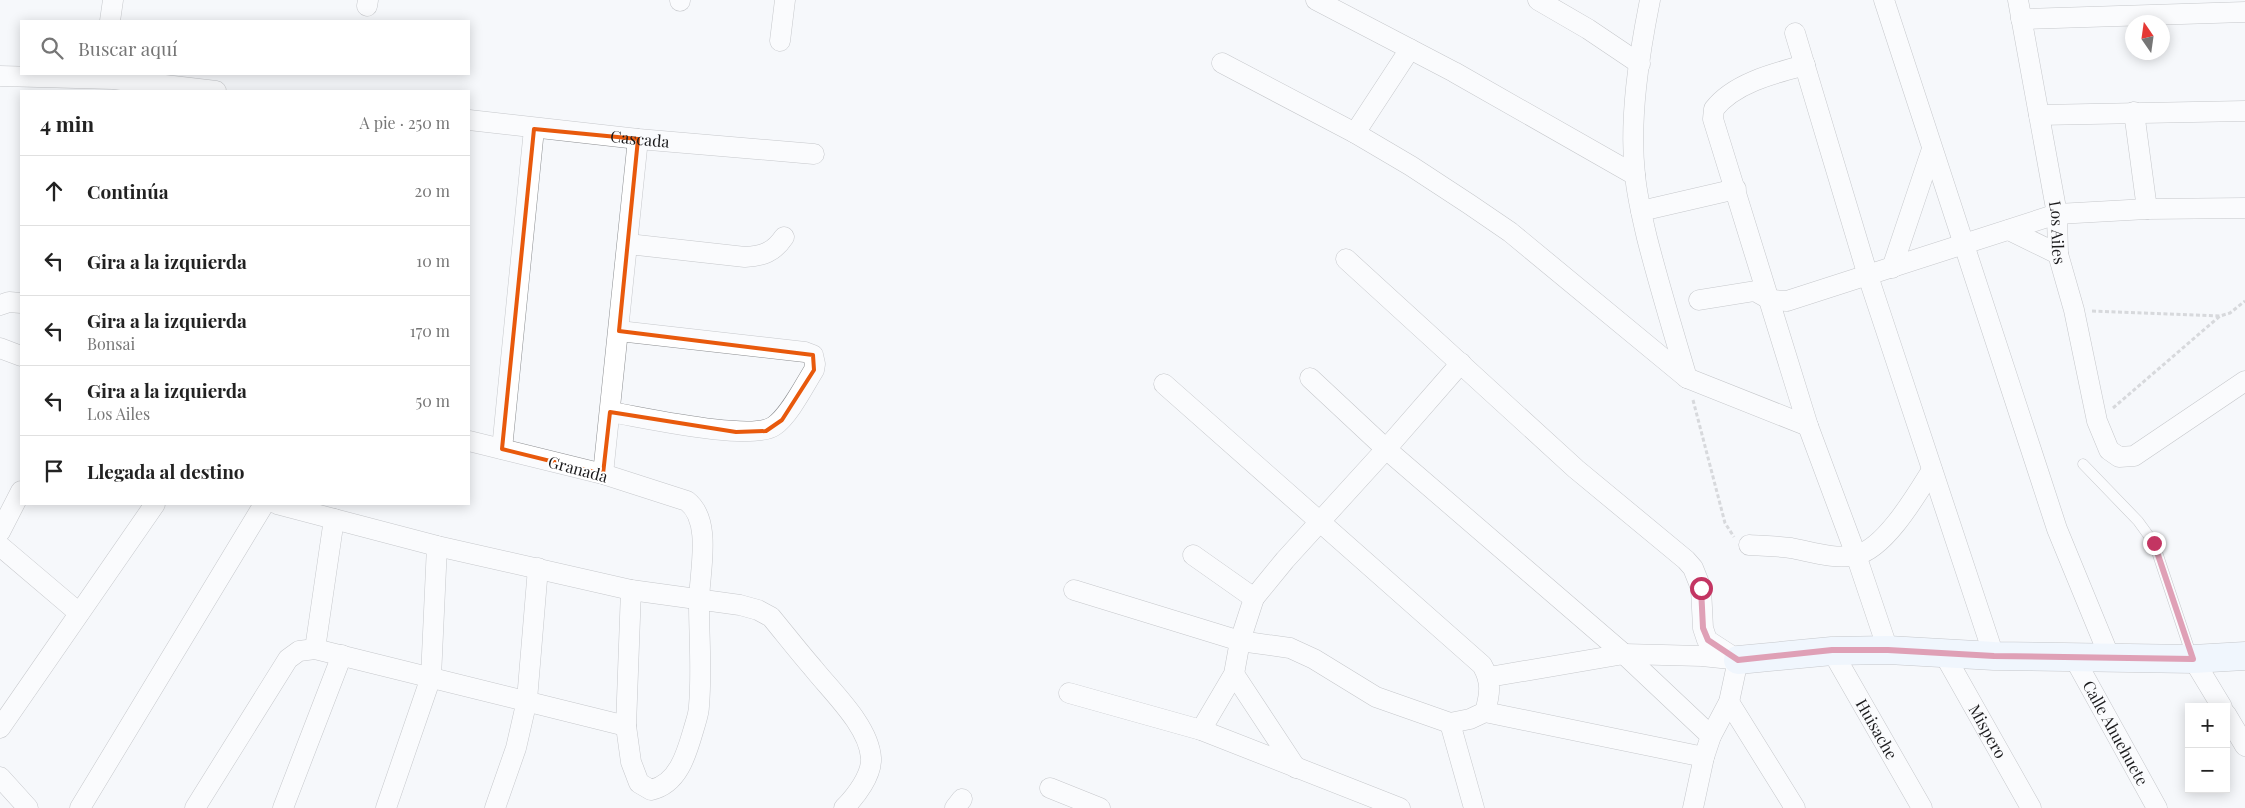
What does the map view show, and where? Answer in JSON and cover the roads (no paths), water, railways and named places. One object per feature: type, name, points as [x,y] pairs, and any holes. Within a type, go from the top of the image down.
[{"type":"street","points":[[110,20],[113,0]]},
{"type":"street","points":[[780,41],[785,0]]},
{"type":"street","points":[[1316,0],[1551,125],[1634,175]]},
{"type":"street","points":[[1538,0],[1588,29],[1640,64]]},
{"type":"street","points":[[1884,0],[2058,529],[2110,658]]},
{"type":"street","points":[[1654,1],[1640,64],[1634,128],[1634,175],[1641,211],[1687,378]]},
{"type":"street","points":[[2020,9],[2245,12]]},
{"type":"street","name":"Los Ailes","points":[[2020,9],[2057,214],[2058,254],[2074,310],[2097,421],[2109,450],[2119,457],[2134,456],[2245,381]]},
{"type":"street","points":[[1794,33],[1868,276],[1994,656]]},
{"type":"street","points":[[1355,134],[1410,49]]},
{"type":"street","points":[[1222,63],[1412,166],[1510,232],[1687,378],[1808,426]]},
{"type":"street","points":[[1805,65],[1764,76],[1720,102],[1714,109],[1713,119],[1771,300],[1808,426],[1856,555],[1888,650]]},
{"type":"street","points":[[0,76],[112,81],[206,90]]},
{"type":"street","points":[[2039,115],[2245,111]]},
{"type":"street","points":[[2134,112],[2147,208]]},
{"type":"street","name":"Cascada","points":[[470,120],[534,129],[814,154]]},
{"type":"street","points":[[502,449],[534,129]]},
{"type":"street","points":[[603,474],[638,139]]},
{"type":"street","points":[[1892,268],[1932,149]]},
{"type":"street","points":[[1641,211],[1736,189]]},
{"type":"street","points":[[1700,300],[1755,291],[1771,300],[1787,301],[2057,214],[2147,208],[2245,208]]},
{"type":"street","points":[[2009,230],[2058,254]]},
{"type":"street","points":[[628,244],[745,257],[760,256],[773,251],[784,237]]},
{"type":"street","points":[[1346,259],[1576,469],[1686,560],[1693,568],[1701,588],[1703,628],[1708,640],[1738,660]]},
{"type":"street","points":[[0,305],[9,302],[20,303]]},
{"type":"street","points":[[610,412],[736,432],[766,431],[782,420],[814,370],[815,364],[813,356],[805,352],[619,331]]},
{"type":"street","points":[[0,348],[20,356]]},
{"type":"street","points":[[1201,730],[1234,674],[1240,641],[1254,598],[1285,560],[1461,363]]},
{"type":"street","points":[[1310,378],[1386,449],[1624,654],[1711,736]]},
{"type":"street","points":[[1164,384],[1482,665],[1489,677],[1490,695],[1485,712]]},
{"type":"street","name":"Granada","points":[[470,441],[603,474],[687,501],[696,510],[702,524],[699,599]]},
{"type":"street","points":[[1749,545],[1789,548],[1829,555],[1856,555],[1871,548],[1886,534],[1902,516],[1932,470]]},
{"type":"street","points":[[0,532],[20,493]]},
{"type":"street","points":[[0,728],[154,505]]},
{"type":"street","points":[[80,808],[263,505]]},
{"type":"street","points":[[281,505],[437,546],[632,590],[740,604],[758,610],[771,618],[849,711],[868,744],[872,760],[866,778],[844,808]]},
{"type":"street","points":[[315,649],[334,519]]},
{"type":"street","points":[[0,546],[79,613]]},
{"type":"street","points":[[386,808],[431,677],[437,546]]},
{"type":"street","points":[[1193,555],[1254,598]]},
{"type":"street","points":[[495,808],[516,748],[527,700],[538,568]]},
{"type":"street","points":[[632,590],[626,726],[631,762],[639,784],[651,790],[659,788],[672,778],[686,755],[700,708],[699,599]]},
{"type":"street","points":[[1074,590],[1240,641],[1290,648],[1376,696],[1450,723],[1470,719],[1485,712],[1704,757]]},
{"type":"street","points":[[195,808],[288,659],[299,651],[315,649],[342,655],[626,726]]},
{"type":"street","points":[[1489,677],[1624,654],[1702,656],[1738,660],[1832,650],[1888,650],[1994,656],[2110,658],[2193,659],[2245,656]]},
{"type":"street","name":"Huisache","points":[[1832,650],[1922,808]]},
{"type":"street","name":"Mispero","points":[[1944,654],[2030,808]]},
{"type":"street","points":[[283,808],[342,655]]},
{"type":"street","name":"Calle Ahuehuete","points":[[2074,656],[2157,808]]},
{"type":"street","points":[[2193,659],[2220,703]]},
{"type":"street","points":[[1693,808],[1704,757],[1711,736],[1729,702],[1738,660]]},
{"type":"street","points":[[1234,674],[1296,768]]},
{"type":"street","points":[[1069,693],[1201,730],[1400,808]]},
{"type":"street","points":[[1729,702],[1795,808]]},
{"type":"street","points":[[2230,721],[2245,746]]},
{"type":"street","points":[[1450,723],[1474,808]]},
{"type":"street","points":[[0,777],[28,808]]},
{"type":"street","points":[[1050,788],[1100,808]]},
{"type":"lane","points":[[2084,464],[2138,521],[2154,543],[2193,659]]}]
